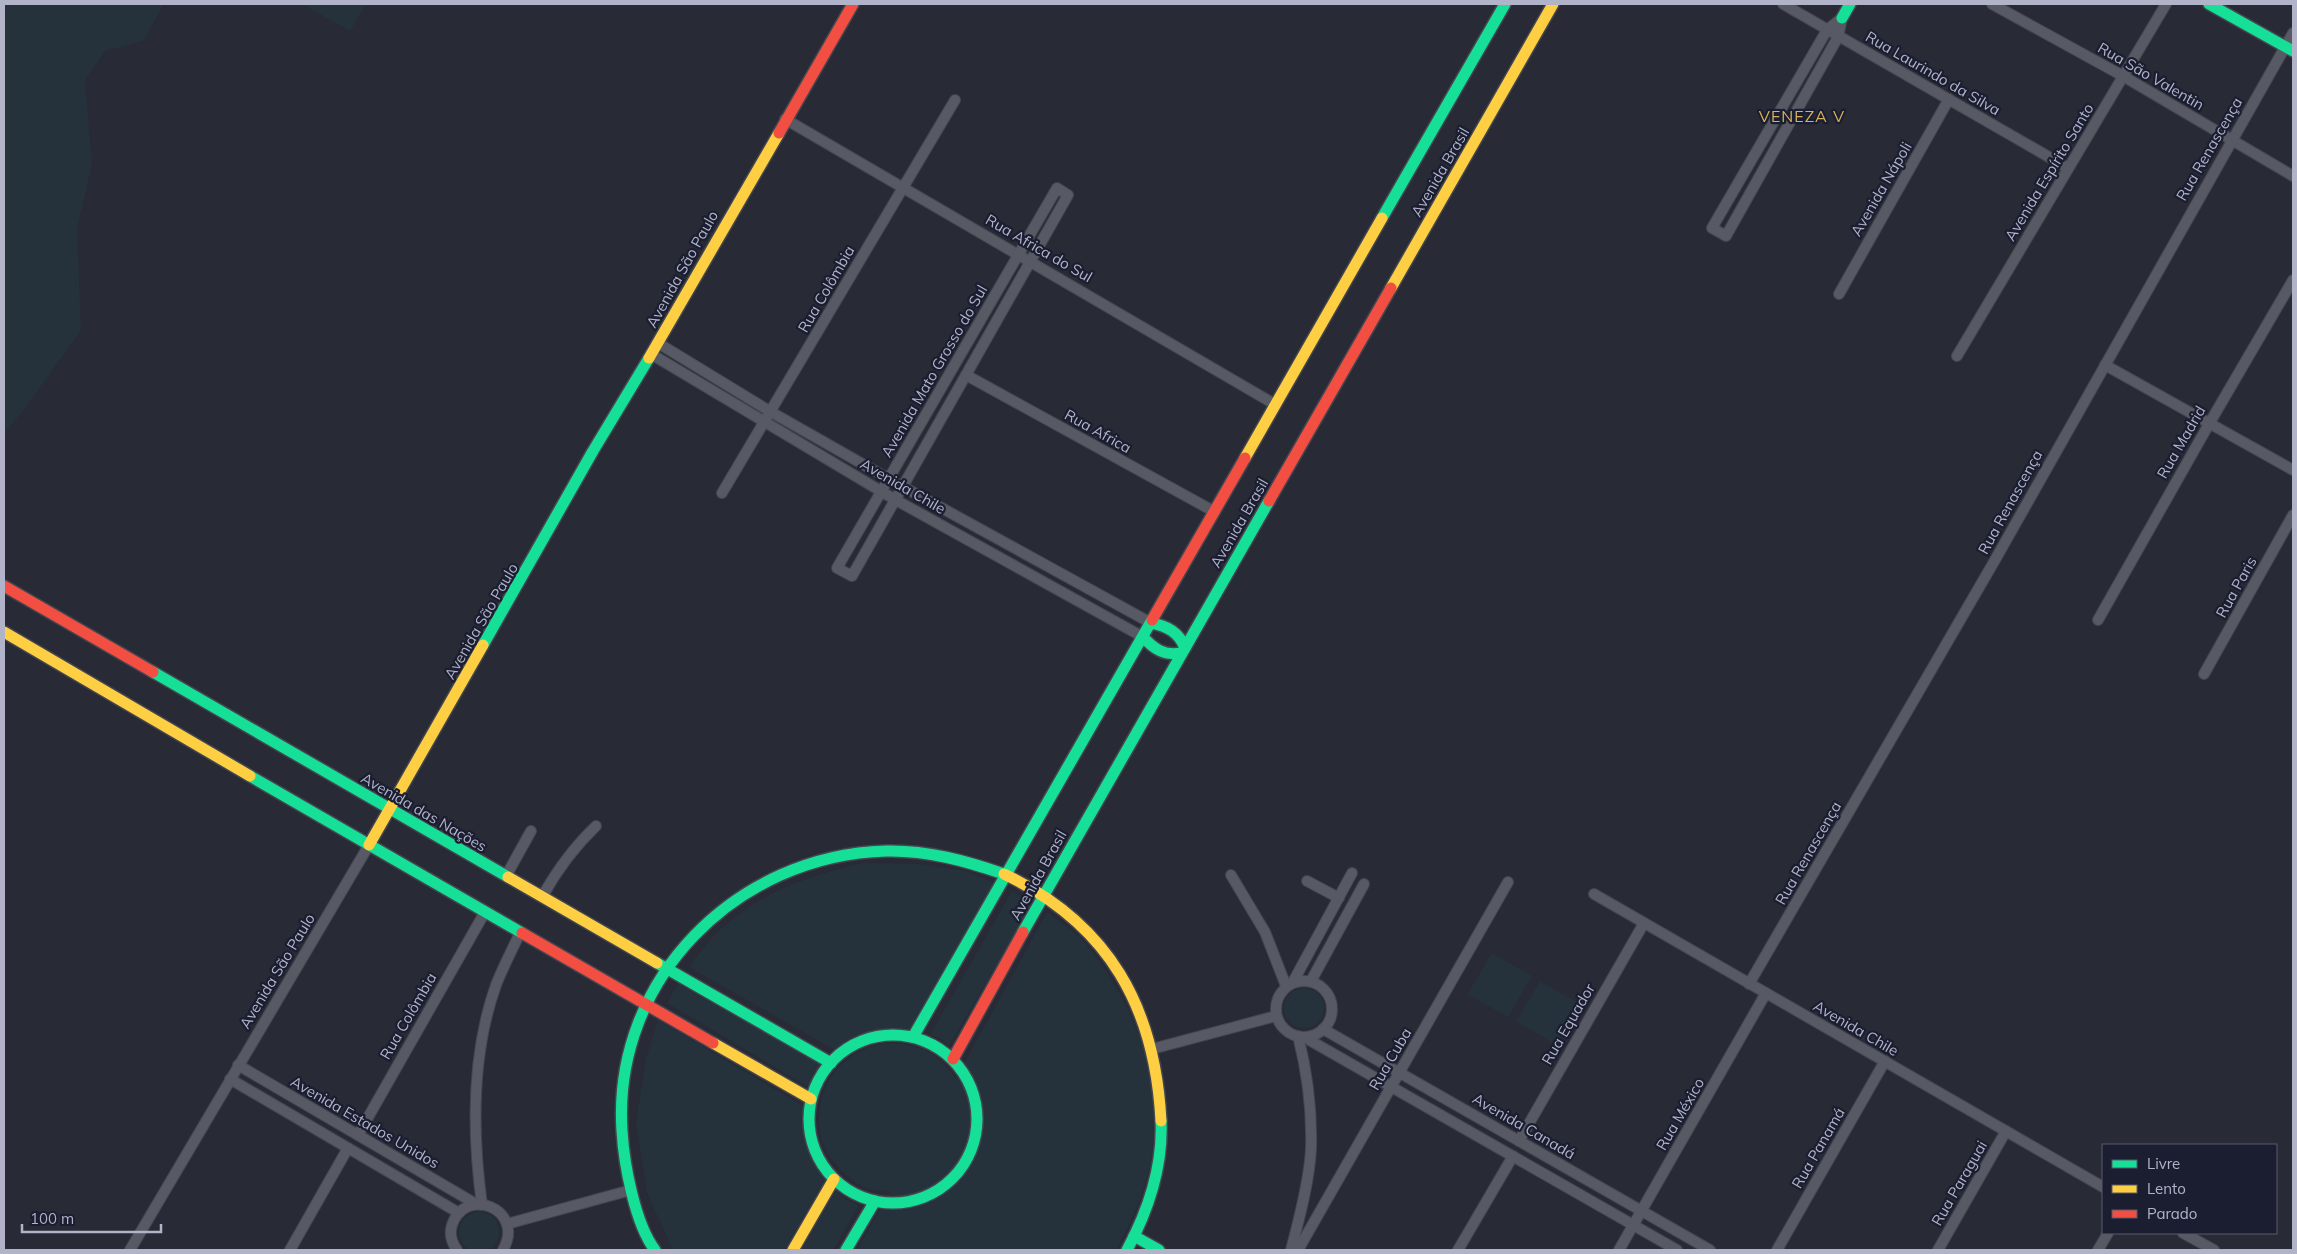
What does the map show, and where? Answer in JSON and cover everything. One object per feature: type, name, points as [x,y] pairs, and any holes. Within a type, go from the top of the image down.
[{"type":"main road","name":"Avenida São Paulo","points":[[369,845],[593,451],[853,4]]},
{"type":"main road","name":"Avenida Brasil","points":[[913,1037],[1505,4]]},
{"type":"main road","name":"Avenida Brasil","points":[[953,1059],[1044,893],[1553,4]]},
{"type":"main road","points":[[1842,18],[1850,4]]},
{"type":"main road","points":[[2210,4],[2289,48]]},
{"type":"main road","name":"Avenida das Nações","points":[[4,586],[831,1063]]},
{"type":"main road","points":[[1143,637],[1152,647],[1165,654],[1183,650],[1177,633],[1161,625],[1151,624]]},
{"type":"main road","points":[[4,632],[520,933],[811,1100]]},
{"type":"main road","points":[[655,1250],[635,1206],[626,1165],[621,1120],[624,1076],[631,1042],[646,1004],[668,969],[696,932],[719,911],[747,891],[803,866],[856,854],[892,850],[936,854],[1008,874],[1044,893],[1066,910],[1106,954],[1126,982],[1143,1020],[1152,1049],[1158,1078],[1161,1138],[1153,1182],[1134,1236],[1127,1250]]},
{"type":"main road","points":[[894,1035],[913,1037],[935,1046],[953,1059],[967,1079],[976,1108],[975,1138],[966,1161],[949,1181],[927,1196],[901,1202],[874,1201],[853,1193],[834,1179],[817,1156],[809,1128],[811,1100],[817,1083],[831,1063],[856,1044],[874,1037],[894,1035]]},
{"type":"main road","points":[[793,1250],[834,1179]]},
{"type":"main road","points":[[846,1250],[874,1201]]},
{"type":"main road","points":[[1134,1236],[1159,1250]]},
{"type":"street","name":"Rua Laurindo da Silva","points":[[1783,4],[2068,168]]},
{"type":"street","name":"Rua São Valentin","points":[[1992,4],[2123,76],[2293,176]]},
{"type":"street","name":"Avenida Espírito Santo","points":[[1957,356],[2166,4]]},
{"type":"street","points":[[1842,18],[1838,37],[1726,236],[1712,228],[1826,30],[1842,18]]},
{"type":"street","name":"Rua Renascença","points":[[1749,984],[1995,560],[2232,139],[2289,48],[2293,33]]},
{"type":"street","name":"Rua Colômbia","points":[[722,493],[955,100]]},
{"type":"street","name":"Avenida Nápoli","points":[[1839,294],[1949,100]]},
{"type":"street","name":"Rua Africa do Sul","points":[[785,119],[1031,260],[1276,405]]},
{"type":"street","name":"Avenida Mato Grosso do Sul","points":[[1057,188],[1068,195],[1031,260],[852,576],[837,568],[1057,188]]},
{"type":"street","name":"Rua Madrid","points":[[2098,620],[2208,424],[2293,280]]},
{"type":"street","name":"Avenida Chile","points":[[658,342],[770,412],[1151,624]]},
{"type":"street","name":"Avenida Chile","points":[[651,354],[894,499],[1143,637]]},
{"type":"street","points":[[2105,365],[2293,470]]},
{"type":"street","name":"Rua Africa","points":[[966,375],[1215,512]]},
{"type":"street","name":"Rua Paris","points":[[2204,674],[2293,515]]},
{"type":"street","points":[[542,897],[555,874],[596,826]]},
{"type":"street","points":[[506,876],[531,830]]},
{"type":"street","name":"Avenida São Paulo","points":[[130,1250],[369,845]]},
{"type":"street","points":[[1289,984],[1311,982],[1319,985],[1330,997],[1331,1014],[1324,1029],[1316,1034],[1301,1036],[1286,1031],[1276,1016],[1277,999],[1289,984],[1352,873]]},
{"type":"street","points":[[1231,875],[1265,932],[1289,984]]},
{"type":"street","points":[[1308,881],[1339,898]]},
{"type":"street","name":"Rua Cuba","points":[[1298,1250],[1508,882]]},
{"type":"street","points":[[1311,982],[1364,884]]},
{"type":"street","name":"Avenida Chile","points":[[1594,894],[2102,1186]]},
{"type":"street","name":"Rua Colômbia","points":[[358,1135],[484,912]]},
{"type":"street","name":"Rua Equador","points":[[1519,1140],[1644,923]]},
{"type":"street","points":[[452,1248],[451,1227],[459,1213],[479,1204],[474,1128],[481,1051],[496,985],[520,933]]},
{"type":"street","name":"Rua México","points":[[1619,1250],[1766,994]]},
{"type":"street","points":[[1152,1049],[1276,1016]]},
{"type":"street","name":"Avenida Canadá","points":[[1324,1029],[1710,1250]]},
{"type":"street","points":[[1291,1250],[1297,1229],[1311,1149],[1309,1106],[1301,1036]]},
{"type":"street","name":"Avenida Canadá","points":[[1301,1036],[1678,1250]]},
{"type":"street","name":"Rua Panamá","points":[[1777,1250],[1885,1062]]},
{"type":"street","name":"Avenida Estados Unidos","points":[[238,1065],[479,1204],[496,1209],[508,1224]]},
{"type":"street","name":"Avenida Estados Unidos","points":[[230,1079],[459,1213]]},
{"type":"street","name":"Rua Paraguai","points":[[1938,1250],[2006,1131]]},
{"type":"street","points":[[290,1250],[348,1148]]},
{"type":"street","points":[[1458,1250],[1512,1156]]},
{"type":"street","points":[[503,1250],[507,1242],[508,1224],[631,1190]]},
{"type":"street","points":[[2098,1250],[2107,1234]]},
{"type":"street","points":[[2185,1234],[2214,1250]]},
{"type":"shaded area","points":[[4,4],[164,4],[143,41],[105,51],[85,80],[92,165],[77,228],[81,330],[23,411],[4,433]]},
{"type":"shaded area","points":[[302,4],[366,4],[350,31]]},
{"type":"shaded area","points":[[863,863],[920,864],[966,871],[994,883],[909,1029],[875,1029],[833,1049],[689,967],[717,933],[754,904],[771,894],[806,879]]},
{"type":"shaded area","points":[[1012,891],[1033,903],[949,1046],[941,1039],[930,1035]]},
{"type":"shaded area","points":[[1047,912],[1083,941],[1112,981],[1134,1023],[1148,1066],[1154,1111],[1154,1134],[1149,1170],[1138,1206],[1116,1250],[857,1250],[890,1192],[867,1188],[855,1182],[839,1168],[826,1150],[820,1134],[819,1117],[822,1096],[830,1079],[842,1064],[857,1053],[874,1046],[893,1043],[913,1046],[932,1054],[956,1078]]},
{"type":"shaded area","points":[[1492,953],[1532,976],[1508,1017],[1467,994]]},
{"type":"shaded area","points":[[1540,981],[1580,1004],[1556,1045],[1516,1021]]},
{"type":"shaded area","points":[[678,984],[823,1065],[814,1077],[810,1088],[667,1003]]},
{"type":"shaded area","points":[[1308,988],[1315,991],[1321,997],[1324,1008],[1323,1016],[1315,1025],[1308,1028],[1300,1028],[1293,1025],[1285,1016],[1284,1004],[1287,997],[1296,989]]},
{"type":"shaded area","points":[[658,1020],[805,1107],[805,1127],[809,1145],[825,1180],[784,1250],[673,1250],[647,1193],[636,1124],[646,1058]]},
{"type":"shaded area","points":[[836,1191],[846,1200],[859,1205],[833,1250],[802,1250]]},
{"type":"shaded area","points":[[479,1212],[493,1218],[499,1232],[493,1246],[479,1252],[465,1246],[459,1232],[465,1218]]},
{"type":"traffic: fast","points":[[1382,218],[1505,4]]},
{"type":"traffic: fast","points":[[1842,18],[1850,4]]},
{"type":"traffic: fast","points":[[2209,4],[2293,51]]},
{"type":"traffic: fast","points":[[483,645],[593,451],[649,358]]},
{"type":"traffic: fast","points":[[1023,932],[1269,501]]},
{"type":"traffic: fast","points":[[913,1037],[1152,620]]},
{"type":"traffic: fast","points":[[1151,623],[1172,631],[1185,648]]},
{"type":"traffic: fast","points":[[1143,637],[1160,651],[1175,654],[1181,653]]},
{"type":"traffic: fast","points":[[153,672],[508,877]]},
{"type":"traffic: fast","points":[[250,776],[522,933]]},
{"type":"traffic: fast","points":[[655,1250],[648,1239],[636,1210],[625,1160],[622,1131],[624,1075],[638,1024],[662,977],[694,936],[734,901],[780,875],[831,858],[886,851],[916,852],[961,861],[1004,874]]},
{"type":"traffic: fast","points":[[657,963],[831,1063]]},
{"type":"traffic: fast","points":[[893,1035],[917,1039],[932,1045],[940,1049],[958,1066],[963,1072],[973,1095],[977,1119],[973,1143],[967,1158],[963,1166],[946,1184],[940,1189],[917,1199],[893,1203],[869,1199],[854,1193],[846,1189],[828,1172],[823,1166],[813,1143],[809,1119],[813,1095],[819,1080],[823,1072],[840,1054],[846,1049],[869,1039],[893,1035]]},
{"type":"traffic: fast","points":[[1127,1250],[1148,1204],[1153,1187],[1157,1171],[1161,1121]]},
{"type":"traffic: fast","points":[[846,1250],[875,1201]]},
{"type":"traffic: fast","points":[[1134,1236],[1159,1250]]},
{"type":"traffic: slow","points":[[1391,288],[1553,4]]},
{"type":"traffic: slow","points":[[649,358],[779,133]]},
{"type":"traffic: slow","points":[[1245,458],[1382,218]]},
{"type":"traffic: slow","points":[[4,632],[250,776]]},
{"type":"traffic: slow","points":[[369,845],[483,645]]},
{"type":"traffic: slow","points":[[1004,874],[1041,894],[1072,918],[1098,944],[1120,974],[1136,1006],[1149,1041],[1157,1080],[1161,1121]]},
{"type":"traffic: slow","points":[[508,877],[657,963]]},
{"type":"traffic: slow","points":[[713,1043],[811,1099]]},
{"type":"traffic: slow","points":[[793,1250],[834,1179]]},
{"type":"traffic: jam","points":[[779,133],[853,4]]},
{"type":"traffic: jam","points":[[1269,501],[1391,288]]},
{"type":"traffic: jam","points":[[1152,620],[1245,458]]},
{"type":"traffic: jam","points":[[4,586],[153,672]]},
{"type":"traffic: jam","points":[[953,1059],[1023,932]]},
{"type":"traffic: jam","points":[[522,933],[713,1043]]},
{"type":"district","name":"VENEZA V","points":[[1802,116]]}]
